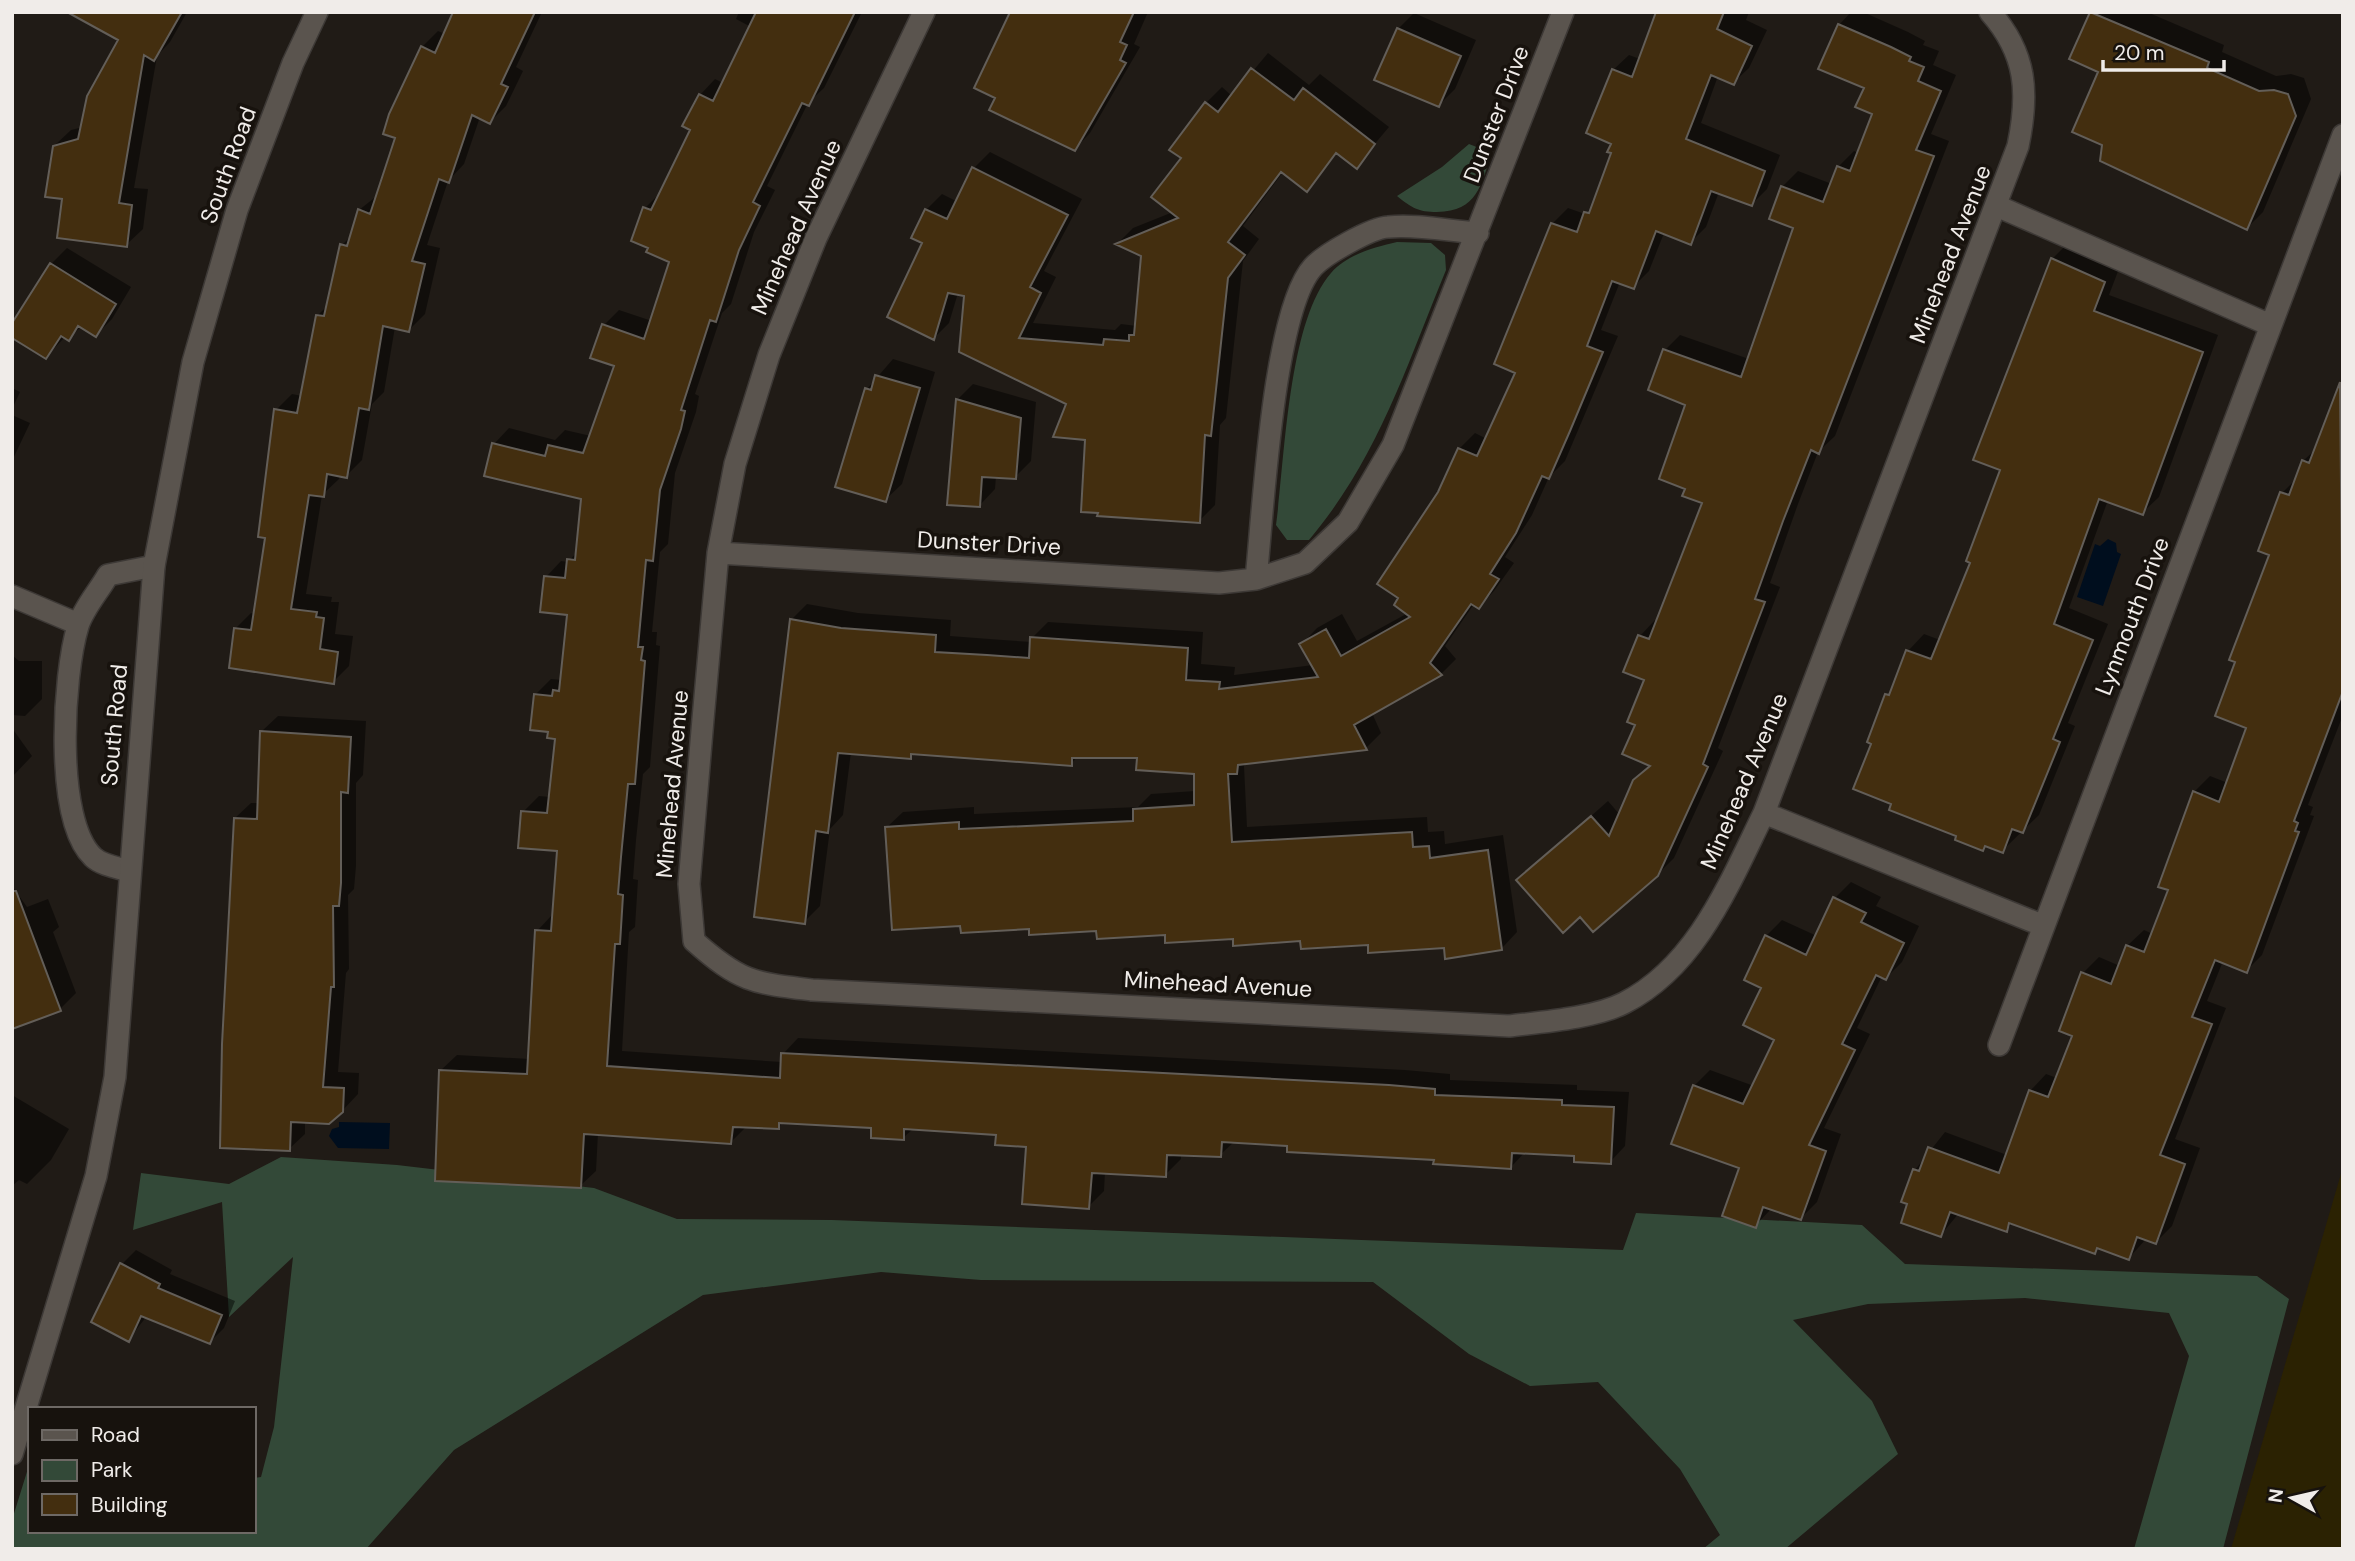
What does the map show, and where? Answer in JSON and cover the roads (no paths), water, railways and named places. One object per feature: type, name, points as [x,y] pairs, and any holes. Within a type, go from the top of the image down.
[{"type":"street","name":"South Road","points":[[12,1454],[96,1176],[115,1077],[154,566],[192,362],[233,222],[293,64],[317,12]]},
{"type":"street","name":"Minehead Avenue","points":[[924,12],[816,237],[769,355],[735,464],[719,553],[690,870],[694,941],[722,966],[755,984],[813,990],[1509,1026],[1560,1020],[1624,1004],[1668,971],[1691,946],[1726,891],[1763,813],[2018,146],[2026,110],[2023,75],[2010,34],[1990,12]]},
{"type":"street","name":"Dunster Drive","points":[[719,553],[1219,583],[1256,579],[1305,563],[1348,522],[1393,445],[1563,12]]},
{"type":"street","name":"Lynmouth Drive","points":[[1999,1045],[2343,135]]},
{"type":"street","points":[[1997,206],[2270,325]]},
{"type":"street","points":[[1256,579],[1278,377],[1293,308],[1313,267],[1353,240],[1387,227],[1478,233]]},
{"type":"street","points":[[129,871],[94,859],[77,831],[67,793],[66,700],[78,624],[108,575],[154,566]]},
{"type":"street","points":[[12,596],[78,624]]},
{"type":"street","points":[[1763,813],[2044,926]]},
{"type":"water","points":[[2108,539],[2116,543],[2117,552],[2121,554],[2103,606],[2077,597],[2095,544],[2100,546]]},
{"type":"water","points":[[339,1122],[390,1123],[389,1149],[338,1148],[329,1136],[332,1129],[339,1127]]}]
